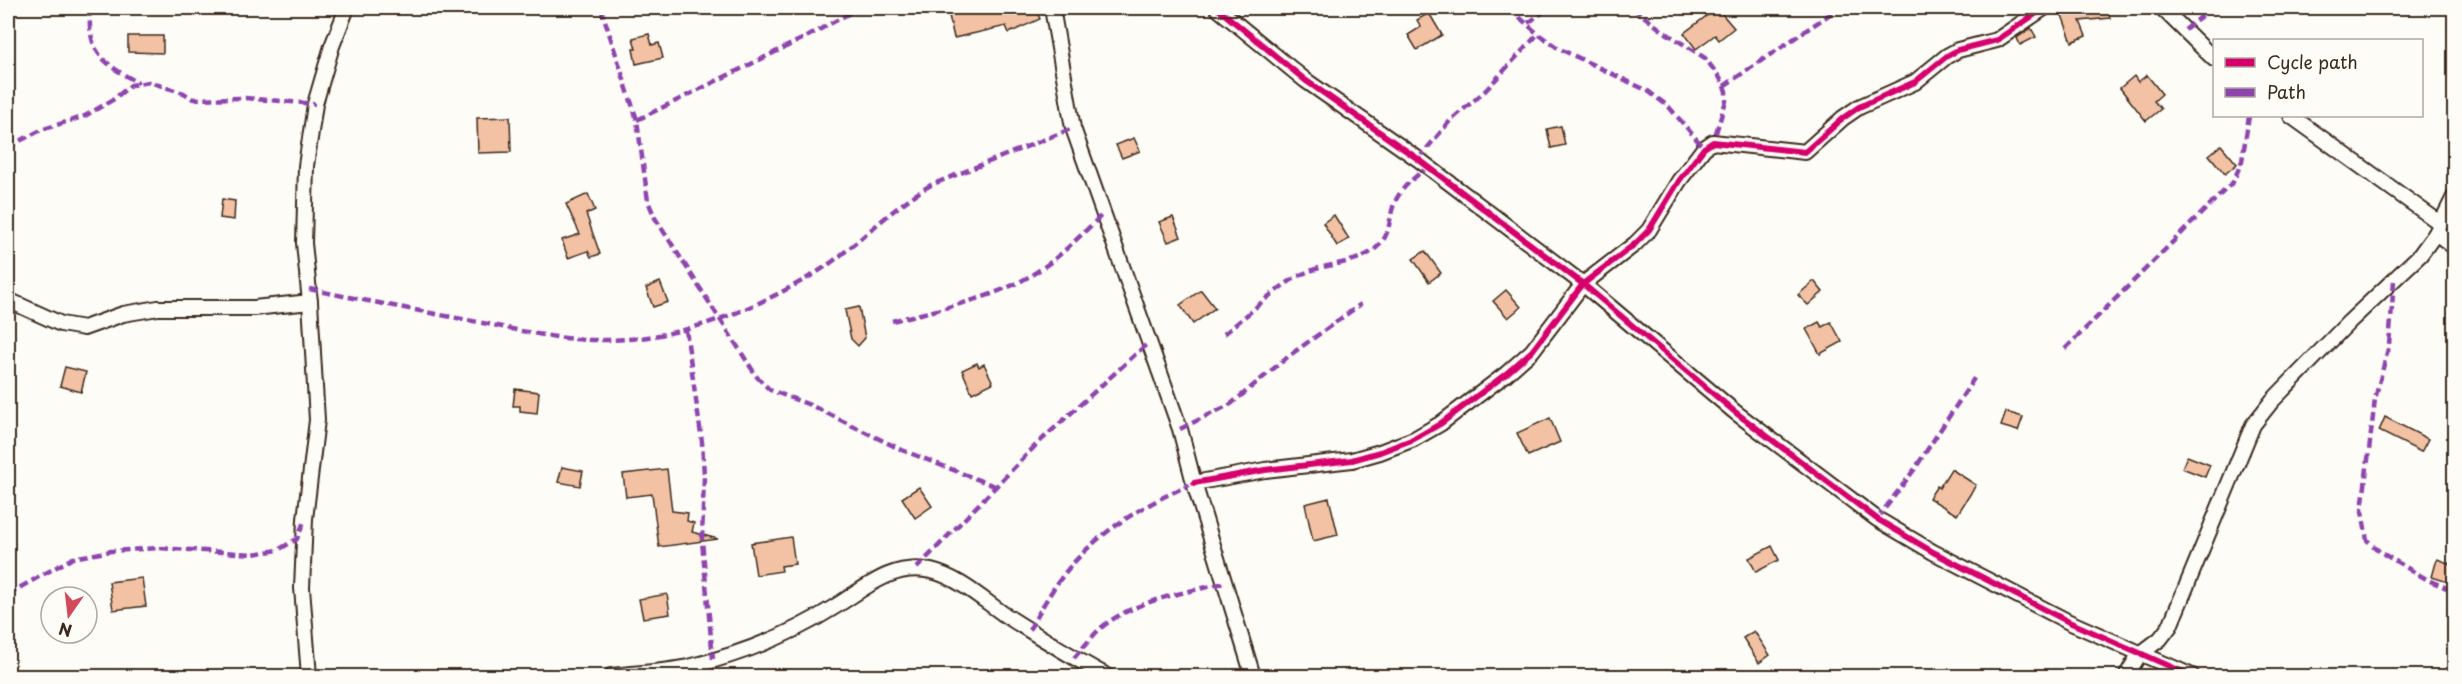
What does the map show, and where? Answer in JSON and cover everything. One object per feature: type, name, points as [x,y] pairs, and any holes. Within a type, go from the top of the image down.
[{"type":"street","points":[[309,676],[302,588],[304,519],[317,420],[304,243],[308,147],[315,104],[332,46],[347,8]]},
{"type":"street","points":[[1052,8],[1073,128],[1180,429],[1194,483],[1253,676]]},
{"type":"street","points":[[1217,8],[1305,80],[1418,159],[1583,284],[1735,412],[1877,519],[1933,552],[2069,622],[2139,655],[2192,676]]},
{"type":"street","points":[[1194,483],[1265,470],[1352,460],[1414,439],[1472,401],[1532,351],[1583,284],[1635,244],[1649,230],[1679,181],[1704,148],[1713,142],[1805,152],[1859,107],[1915,82],[1947,56],[1959,50],[1998,40],[2044,8]]},
{"type":"street","points":[[2162,8],[2213,58]]},
{"type":"street","points":[[2292,117],[2438,228],[2454,247]]},
{"type":"street","points":[[2126,676],[2139,655],[2160,639],[2170,627],[2253,425],[2272,401],[2349,322],[2420,255],[2438,228],[2454,197]]},
{"type":"street","points":[[8,300],[61,324],[84,328],[123,314],[158,308],[254,308],[310,302]]},
{"type":"street","points":[[611,676],[687,667],[748,649],[833,608],[878,579],[901,569],[918,568],[934,571],[957,582],[1029,630],[1107,676]]},
{"type":"building","points":[[961,8],[1035,8],[1040,19],[1009,33],[1006,26],[954,38],[948,11]]},
{"type":"building","points":[[1717,8],[1734,28],[1719,40],[1715,35],[1696,49],[1684,33]]},
{"type":"building","points":[[2108,8],[2110,18],[2080,21],[2086,36],[2072,42],[2060,10]]},
{"type":"building","points":[[1429,13],[1442,35],[1417,50],[1408,35],[1421,27],[1417,20]]},
{"type":"building","points":[[2031,28],[2036,37],[2020,45],[2017,38]]},
{"type":"building","points":[[649,34],[652,45],[659,43],[663,58],[636,64],[633,38]]},
{"type":"building","points":[[128,36],[163,36],[163,53],[128,52]]},
{"type":"building","points":[[2147,75],[2162,94],[2154,101],[2161,109],[2146,121],[2120,88],[2134,76],[2138,82]]},
{"type":"building","points":[[510,117],[511,152],[478,153],[477,118]]},
{"type":"building","points":[[1561,126],[1565,145],[1551,148],[1547,129]]},
{"type":"building","points":[[1134,138],[1140,151],[1122,158],[1116,145]]},
{"type":"building","points":[[2221,145],[2237,164],[2225,174],[2209,155]]},
{"type":"building","points":[[588,194],[595,210],[586,214],[600,254],[591,257],[588,251],[568,258],[562,240],[580,234],[566,204]]},
{"type":"building","points":[[222,199],[235,201],[234,220],[220,218]]},
{"type":"building","points":[[1334,215],[1349,239],[1337,246],[1323,223]]},
{"type":"building","points":[[1173,217],[1181,237],[1168,242],[1159,222]]},
{"type":"building","points":[[1425,251],[1441,273],[1429,282],[1413,259]]},
{"type":"building","points":[[1814,281],[1823,292],[1808,305],[1798,295]]},
{"type":"building","points":[[660,282],[668,302],[653,307],[646,288]]},
{"type":"building","points":[[1201,290],[1215,308],[1193,324],[1180,305]]},
{"type":"building","points":[[1506,290],[1521,307],[1508,318],[1493,301]]},
{"type":"building","points":[[859,307],[865,338],[858,346],[851,339],[845,310]]},
{"type":"building","points":[[1819,322],[1822,327],[1831,322],[1842,342],[1820,354],[1806,329]]},
{"type":"building","points":[[977,363],[979,367],[984,364],[993,383],[972,393],[962,370]]},
{"type":"building","points":[[65,367],[86,372],[81,392],[60,386]]},
{"type":"building","points":[[515,389],[539,392],[537,413],[520,411],[520,406],[513,406]]},
{"type":"building","points":[[2006,412],[2023,417],[2018,431],[2001,426]]},
{"type":"building","points":[[2385,417],[2428,439],[2421,452],[2379,431]]},
{"type":"building","points":[[1550,418],[1560,442],[1528,456],[1517,433]]},
{"type":"building","points":[[2187,456],[2210,465],[2205,477],[2182,468]]},
{"type":"building","points":[[562,467],[583,471],[580,486],[558,482]]},
{"type":"building","points":[[667,469],[672,511],[688,513],[687,521],[694,523],[692,532],[718,539],[659,547],[652,494],[626,497],[623,474]]},
{"type":"building","points":[[1951,469],[1976,485],[1957,515],[1929,498],[1937,486],[1939,488]]},
{"type":"building","points":[[919,487],[932,506],[915,518],[902,498]]},
{"type":"building","points":[[1329,498],[1338,535],[1313,541],[1305,504]]},
{"type":"building","points":[[791,537],[795,564],[781,566],[782,571],[756,575],[751,543]]},
{"type":"building","points":[[1772,546],[1779,560],[1756,572],[1749,558]]},
{"type":"building","points":[[2437,559],[2454,565],[2454,584],[2432,577]]},
{"type":"building","points":[[142,578],[146,606],[113,610],[109,582]]},
{"type":"building","points":[[667,594],[670,614],[643,618],[639,599]]},
{"type":"building","points":[[1754,631],[1770,655],[1759,663],[1743,638]]},
{"type":"marked path","points":[[89,8],[93,42],[100,56],[112,67],[139,83]]},
{"type":"marked path","points":[[601,8],[637,120],[648,201],[655,218],[757,377],[770,390],[810,405],[902,450],[997,487]]},
{"type":"marked path","points":[[637,120],[806,37],[859,8]]},
{"type":"marked path","points":[[1509,8],[1538,34],[1558,48],[1648,91],[1669,107],[1704,148]]},
{"type":"marked path","points":[[1528,23],[1549,8]]},
{"type":"marked path","points":[[1633,8],[1705,58],[1720,78],[1726,91],[1726,101],[1713,142]]},
{"type":"marked path","points":[[1724,86],[1839,8]]},
{"type":"marked path","points":[[2185,30],[2212,8]]},
{"type":"marked path","points":[[1418,159],[1450,121],[1485,91],[1538,34]]},
{"type":"marked path","points":[[8,147],[41,130],[85,116],[114,99],[131,85],[149,82],[184,93],[193,99],[245,98],[315,104]]},
{"type":"marked path","points":[[2065,349],[2233,182],[2242,161],[2249,117]]},
{"type":"marked path","points":[[309,289],[558,337],[589,340],[631,339],[685,330],[736,313],[809,277],[841,255],[899,206],[931,185],[1073,128]]},
{"type":"marked path","points":[[1224,334],[1274,292],[1295,278],[1314,269],[1355,259],[1374,250],[1387,234],[1394,204],[1400,192],[1428,167]]},
{"type":"marked path","points":[[892,321],[973,300],[1031,276],[1069,246],[1103,214]]},
{"type":"marked path","points":[[2394,281],[2389,345],[2375,399],[2362,511],[2367,540],[2380,552],[2428,580],[2454,591]]},
{"type":"marked path","points":[[1180,429],[1231,404],[1290,355],[1361,304]]},
{"type":"marked path","points":[[686,330],[702,442],[704,475],[702,541],[713,659]]},
{"type":"marked path","points":[[917,568],[1036,445],[1149,342]]},
{"type":"marked path","points":[[1877,519],[1914,470],[1975,377]]},
{"type":"marked path","points":[[1029,630],[1063,575],[1096,541],[1142,508],[1194,483]]},
{"type":"marked path","points":[[8,594],[73,558],[111,551],[159,548],[253,554],[278,550],[297,539],[305,519]]},
{"type":"marked path","points":[[1074,658],[1102,627],[1129,610],[1160,599],[1224,583]]},
{"type":"cycle path","points":[[1217,8],[1305,80],[1418,159],[1583,284],[1735,412],[1877,519],[1933,552],[2069,622],[2192,676]]},
{"type":"cycle path","points":[[1194,483],[1265,470],[1352,460],[1414,439],[1440,424],[1506,374],[1532,351],[1583,284],[1635,244],[1649,230],[1679,181],[1704,148],[1713,142],[1805,152],[1859,107],[1915,82],[1958,50],[1997,40],[2044,8]]}]
